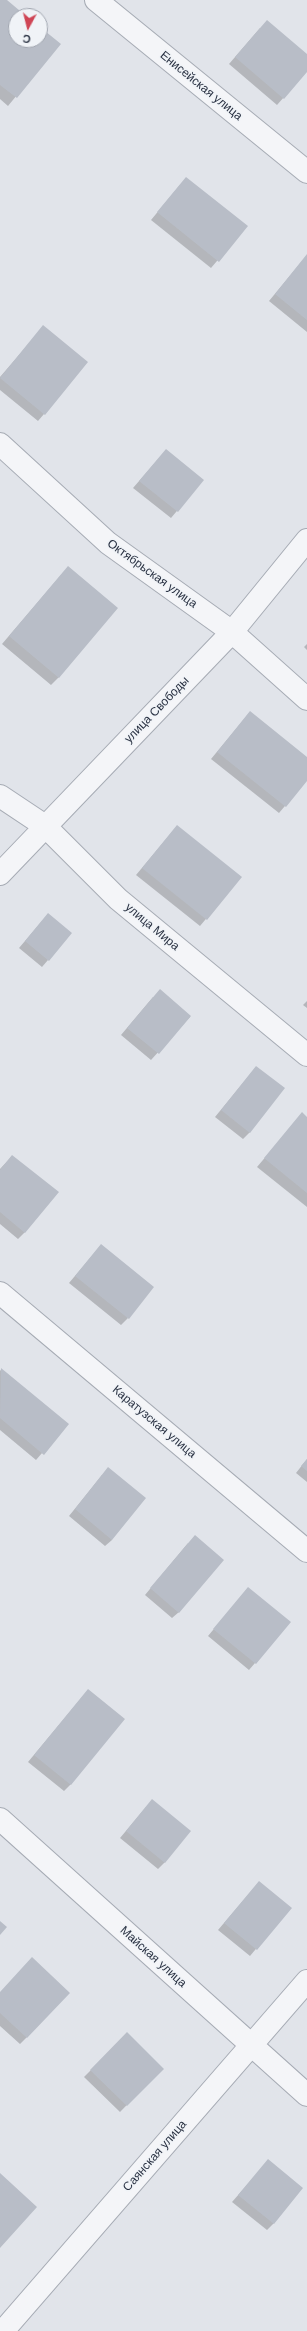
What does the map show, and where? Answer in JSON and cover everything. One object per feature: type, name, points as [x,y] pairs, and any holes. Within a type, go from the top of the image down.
[{"type":"street","name":"Енисейская улица","points":[[96,0],[307,172]]},
{"type":"street","name":"Октябрьская улица","points":[[0,444],[108,543],[232,632],[307,699]]},
{"type":"street","name":"улица Свободы","points":[[0,874],[232,632],[307,540]]},
{"type":"street","name":"улица Мира","points":[[0,796],[45,826],[118,899],[307,1055]]},
{"type":"street","name":"Каратузская улица","points":[[0,1293],[307,1550]]},
{"type":"street","name":"Майская улица","points":[[0,1819],[307,2095]]},
{"type":"street","name":"Саянская улица","points":[[3,2331],[307,1981]]},
{"type":"building","points":[[0,0],[7,0],[16,8],[8,8],[8,48],[48,48],[48,33],[61,44],[17,98],[0,85]]},
{"type":"building","points":[[267,20],[307,54],[307,72],[284,99],[235,57]]},
{"type":"building","points":[[186,177],[248,226],[219,262],[157,212]]},
{"type":"building","points":[[307,254],[307,320],[275,294]]},
{"type":"building","points":[[43,325],[88,362],[45,415],[0,378]]},
{"type":"building","points":[[166,449],[204,480],[178,512],[139,481]]},
{"type":"building","points":[[68,566],[118,608],[59,678],[9,636]]},
{"type":"building","points":[[250,711],[307,757],[307,781],[286,807],[217,752]]},
{"type":"building","points":[[177,825],[242,877],[207,920],[142,868]]},
{"type":"building","points":[[48,913],[72,933],[49,961],[25,941]]},
{"type":"building","points":[[160,989],[191,1016],[159,1054],[127,1028]]},
{"type":"building","points":[[256,1066],[285,1088],[250,1133],[221,1110]]},
{"type":"building","points":[[302,1112],[307,1117],[307,1193],[264,1158]]},
{"type":"building","points":[[12,1155],[59,1192],[25,1233],[0,1212],[0,1170]]},
{"type":"building","points":[[101,1244],[154,1287],[129,1319],[75,1276]]},
{"type":"building","points":[[1,1368],[69,1424],[44,1455],[0,1418]]},
{"type":"building","points":[[307,1459],[307,1471],[301,1466]]},
{"type":"building","points":[[108,1467],[146,1498],[112,1540],[75,1509]]},
{"type":"building","points":[[195,1535],[224,1560],[179,1613],[150,1588]]},
{"type":"building","points":[[248,1587],[291,1622],[256,1664],[213,1629]]},
{"type":"building","points":[[88,1689],[125,1719],[71,1785],[34,1755]]},
{"type":"building","points":[[152,1799],[191,1831],[165,1863],[126,1831]]},
{"type":"building","points":[[259,1881],[292,1908],[257,1950],[224,1923]]},
{"type":"building","points":[[0,1921],[7,1927],[0,1935]]},
{"type":"building","points":[[32,1957],[70,1993],[27,2038],[0,2013],[0,1992]]},
{"type":"building","points":[[127,2032],[164,2069],[127,2106],[90,2070]]},
{"type":"building","points":[[268,2159],[303,2188],[274,2224],[238,2195]]},
{"type":"building","points":[[0,2173],[37,2207],[0,2248]]}]
